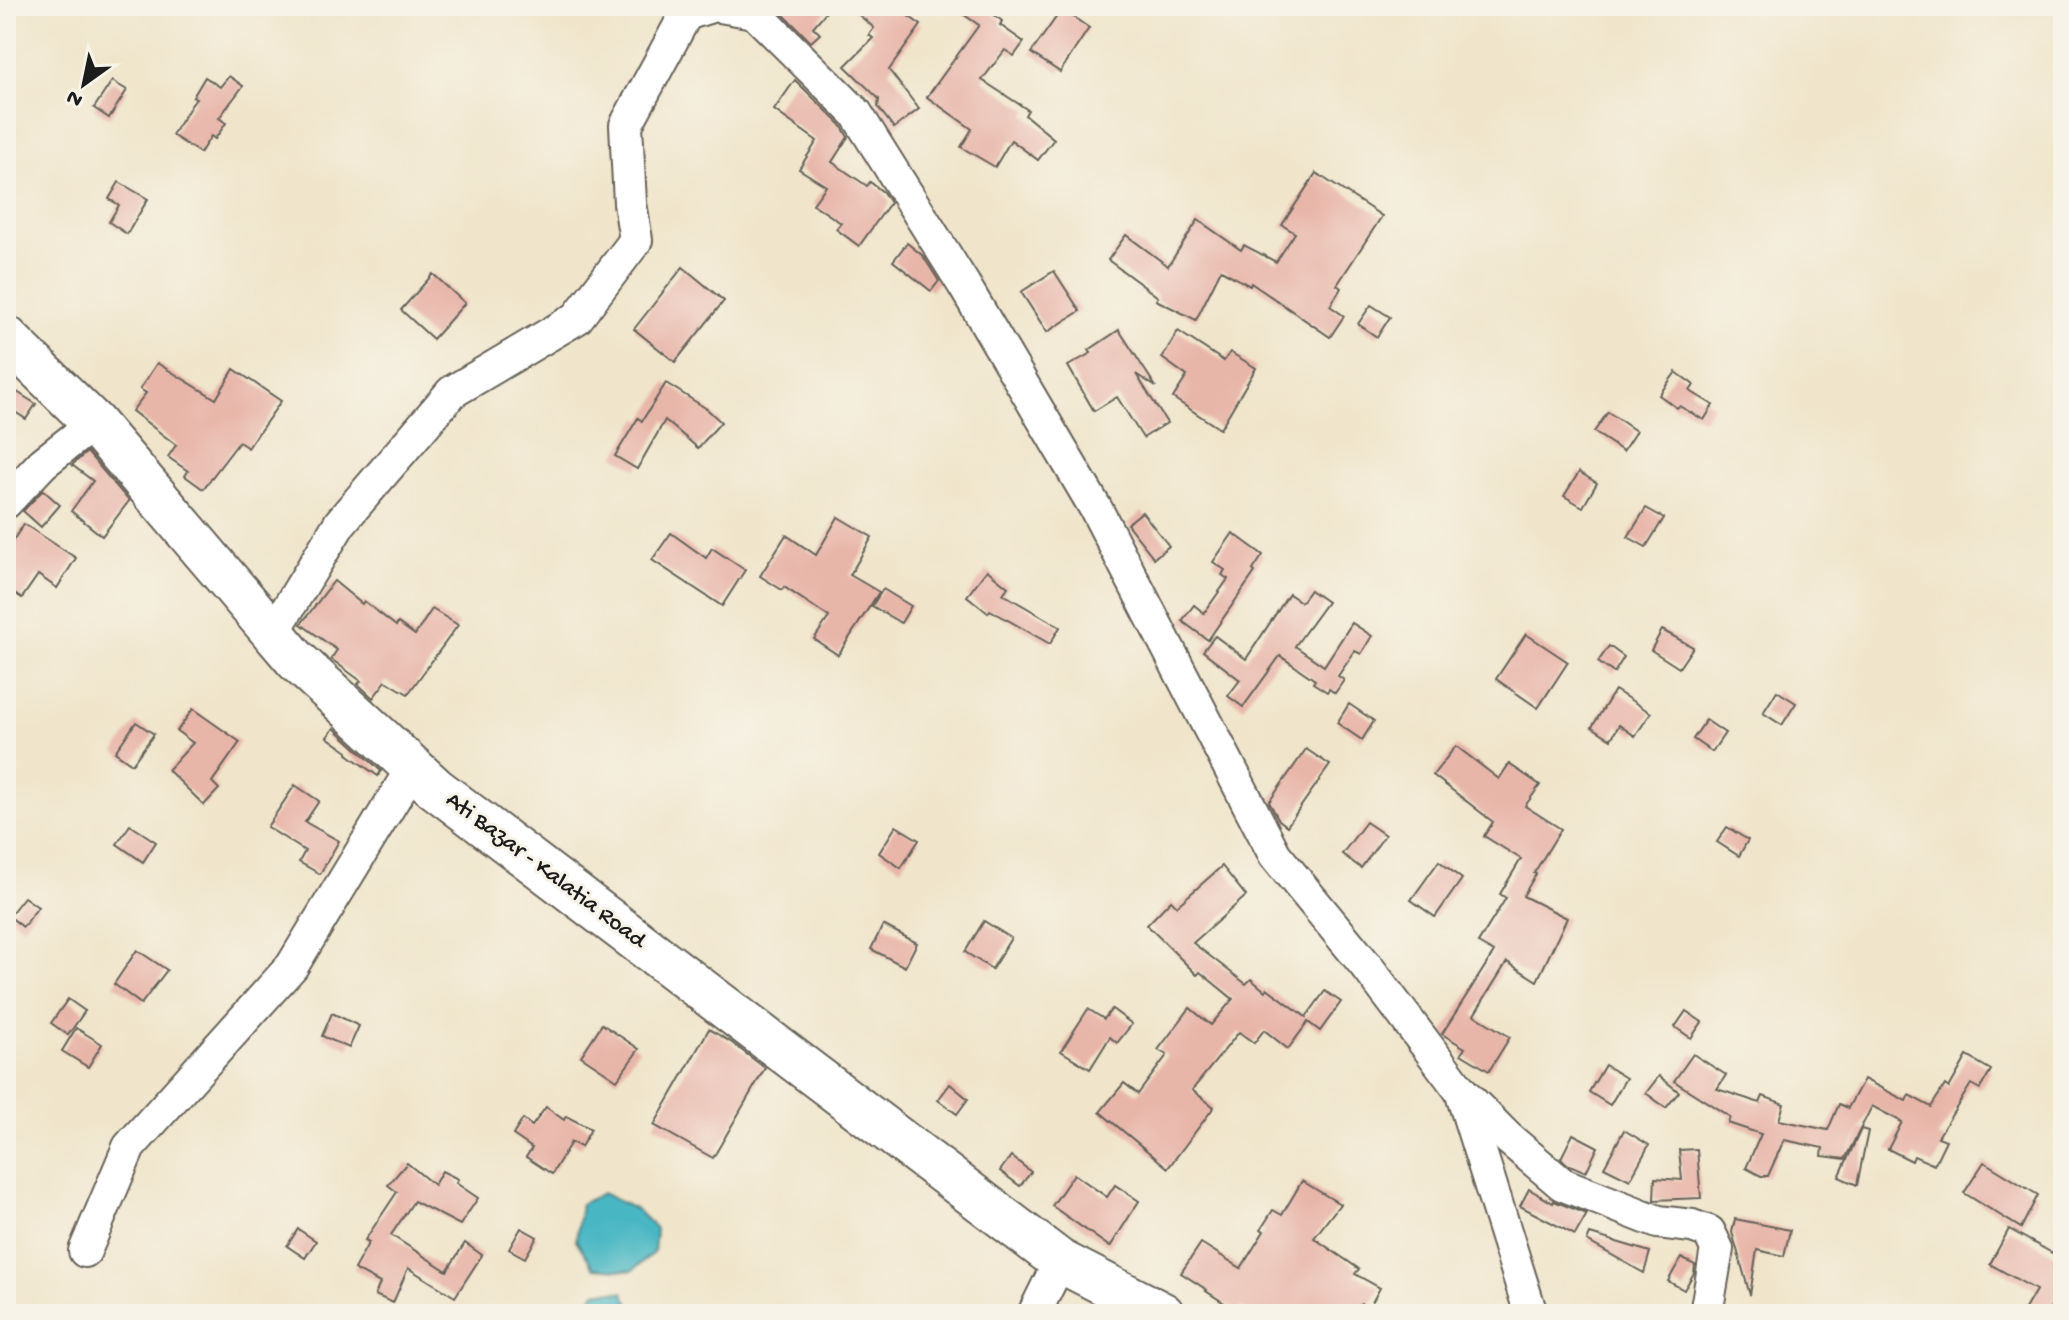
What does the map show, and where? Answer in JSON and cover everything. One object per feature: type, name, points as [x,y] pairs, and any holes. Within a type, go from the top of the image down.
[{"type":"main road","name":"Ati Bazar - Kalatia Road","points":[[6,337],[94,423],[296,660],[435,788],[1060,1261],[1163,1314]]},
{"type":"street","points":[[273,633],[340,523],[452,392],[577,318],[636,240],[630,203],[626,125],[686,14],[711,6]]},
{"type":"street","points":[[720,6],[754,12],[856,113],[964,285],[1096,509],[1275,855],[1368,968],[1461,1091],[1508,1138],[1562,1184],[1658,1222],[1692,1226],[1709,1232],[1717,1249],[1706,1314]]},
{"type":"street","points":[[6,502],[43,463],[94,423]]},
{"type":"street","points":[[85,1251],[129,1147],[292,966],[413,767]]},
{"type":"street","points":[[1461,1091],[1531,1314]]},
{"type":"street","points":[[1034,1314],[1060,1261]]},
{"type":"water","points":[[602,1193],[637,1210],[656,1229],[654,1252],[632,1271],[594,1268],[576,1240],[581,1204]]},
{"type":"water","points":[[598,1291],[623,1292],[634,1314],[572,1314]]},
{"type":"building","points":[[775,6],[831,6],[813,27],[820,34],[811,42]]},
{"type":"building","points":[[849,6],[894,6],[921,25],[889,70],[919,109],[894,128],[878,107],[879,99],[845,66],[873,38],[869,35],[874,28]]},
{"type":"building","points":[[951,6],[983,6],[1002,21],[1000,25],[1024,42],[1014,56],[1005,50],[982,80],[1028,110],[1025,115],[1054,139],[1038,160],[1011,140],[995,167],[961,147],[972,129],[927,97],[979,25]]},
{"type":"building","points":[[1062,9],[1089,28],[1060,72],[1031,53]]},
{"type":"building","points":[[229,76],[243,86],[219,118],[226,123],[215,139],[211,136],[200,153],[172,135],[196,98],[193,97],[205,77],[220,87]]},
{"type":"building","points":[[795,80],[841,125],[848,137],[832,162],[867,186],[870,182],[883,192],[890,203],[859,246],[836,229],[841,223],[813,204],[826,186],[799,169],[817,141],[774,110]]},
{"type":"building","points":[[112,81],[127,90],[109,118],[94,108]]},
{"type":"building","points":[[1316,173],[1382,216],[1337,285],[1341,288],[1330,306],[1344,316],[1330,337],[1251,283],[1250,286],[1221,270],[1196,320],[1156,300],[1158,297],[1108,260],[1126,235],[1168,266],[1198,220],[1241,250],[1244,245],[1276,262],[1295,233],[1282,225]]},
{"type":"building","points":[[119,182],[148,199],[127,234],[109,222],[119,205],[109,199]]},
{"type":"building","points":[[907,243],[923,256],[939,281],[931,291],[893,261]]},
{"type":"building","points":[[683,267],[724,301],[675,362],[634,329]]},
{"type":"building","points":[[1054,271],[1080,311],[1047,332],[1021,292]]},
{"type":"building","points":[[433,274],[465,303],[433,339],[401,310]]},
{"type":"building","points":[[1371,305],[1390,317],[1377,337],[1358,324]]},
{"type":"building","points":[[1119,330],[1156,387],[1136,374],[1167,423],[1143,438],[1117,397],[1094,411],[1068,366],[1091,353],[1089,350]]},
{"type":"building","points":[[1178,331],[1224,361],[1230,352],[1256,368],[1220,429],[1173,398],[1187,376],[1162,358]]},
{"type":"building","points":[[157,363],[216,399],[234,369],[281,401],[248,448],[239,442],[203,489],[185,476],[188,471],[168,457],[176,445],[132,411],[146,393],[140,389]]},
{"type":"building","points":[[1676,372],[1694,385],[1690,391],[1713,405],[1704,420],[1679,406],[1677,408],[1659,395]]},
{"type":"building","points":[[666,383],[707,409],[721,422],[698,448],[665,420],[637,469],[615,456],[638,418],[642,421]]},
{"type":"building","points":[[14,390],[36,404],[26,419],[6,406]]},
{"type":"building","points":[[1608,412],[1636,431],[1623,451],[1594,432]]},
{"type":"building","points":[[87,452],[129,501],[102,536],[71,511],[93,481],[72,465]]},
{"type":"building","points":[[1579,472],[1597,483],[1583,507],[1564,496]]},
{"type":"building","points":[[43,490],[60,505],[41,527],[23,511]]},
{"type":"building","points":[[1646,508],[1664,518],[1646,547],[1628,537]]},
{"type":"building","points":[[1142,512],[1169,546],[1154,558],[1127,524]]},
{"type":"building","points":[[838,517],[872,537],[850,575],[879,592],[838,655],[814,639],[829,617],[784,587],[782,590],[760,576],[786,535],[816,555]]},
{"type":"building","points":[[24,524],[76,558],[57,588],[38,575],[22,598],[6,587],[6,551]]},
{"type":"building","points":[[671,533],[706,558],[712,548],[745,570],[722,606],[652,560]]},
{"type":"building","points":[[1233,533],[1263,555],[1253,570],[1255,572],[1208,640],[1182,621],[1194,605],[1204,613],[1228,579],[1222,575],[1225,570],[1213,562]]},
{"type":"building","points":[[987,570],[1008,587],[1003,594],[1060,627],[1050,644],[990,610],[988,613],[967,596]]},
{"type":"building","points":[[334,581],[362,604],[364,601],[396,626],[398,623],[415,635],[432,609],[458,625],[408,694],[386,681],[373,698],[358,684],[361,681],[331,659],[337,650],[301,624]]},
{"type":"building","points":[[883,589],[911,606],[901,623],[872,606]]},
{"type":"building","points":[[1310,590],[1327,602],[1295,646],[1324,666],[1352,623],[1372,636],[1361,654],[1355,651],[1338,676],[1344,680],[1335,693],[1329,689],[1327,692],[1313,683],[1315,680],[1280,656],[1243,707],[1228,696],[1240,680],[1203,651],[1215,636],[1246,659],[1289,594],[1301,602]]},
{"type":"building","points":[[1662,630],[1693,647],[1679,668],[1651,650]]},
{"type":"building","points":[[1526,634],[1568,662],[1538,708],[1496,679]]},
{"type":"building","points":[[1609,646],[1624,657],[1614,673],[1598,662]]},
{"type":"building","points":[[1615,690],[1651,713],[1635,736],[1619,725],[1611,739],[1592,727]]},
{"type":"building","points":[[1777,691],[1796,703],[1782,725],[1763,713]]},
{"type":"building","points":[[1349,704],[1374,721],[1362,740],[1337,723]]},
{"type":"building","points":[[193,709],[240,742],[212,782],[219,789],[204,805],[168,770],[193,743],[177,731]]},
{"type":"building","points":[[1706,720],[1725,733],[1712,752],[1693,739]]},
{"type":"building","points":[[136,722],[154,734],[132,764],[115,752]]},
{"type":"building","points":[[334,728],[381,771],[378,776],[327,737]]},
{"type":"building","points":[[1456,746],[1499,779],[1509,764],[1540,785],[1525,806],[1561,829],[1523,896],[1567,918],[1537,981],[1507,962],[1474,1015],[1510,1037],[1489,1071],[1461,1054],[1465,1048],[1442,1034],[1494,952],[1478,943],[1506,898],[1500,894],[1521,859],[1484,836],[1493,822],[1433,775]]},
{"type":"building","points":[[1306,749],[1330,765],[1287,826],[1279,820],[1269,802]]},
{"type":"building","points":[[295,785],[319,801],[305,822],[339,841],[320,874],[299,862],[305,851],[267,827]]},
{"type":"building","points":[[1366,822],[1385,835],[1361,868],[1342,854]]},
{"type":"building","points":[[130,825],[156,842],[143,862],[117,844]]},
{"type":"building","points":[[896,826],[919,840],[901,868],[879,853]]},
{"type":"building","points":[[1727,827],[1748,840],[1739,856],[1717,842]]},
{"type":"building","points":[[1439,861],[1462,879],[1435,917],[1411,900]]},
{"type":"building","points":[[1222,866],[1246,896],[1193,943],[1246,984],[1251,979],[1306,1017],[1325,991],[1341,1002],[1320,1031],[1308,1022],[1288,1049],[1264,1030],[1254,1043],[1239,1032],[1192,1090],[1214,1107],[1168,1168],[1100,1112],[1124,1083],[1138,1094],[1167,1055],[1158,1050],[1190,1008],[1211,1025],[1233,999],[1200,972],[1197,975],[1147,925],[1171,900],[1177,906]]},
{"type":"building","points":[[24,897],[38,907],[23,927],[9,916]]},
{"type":"building","points":[[984,921],[1011,938],[992,969],[965,952]]},
{"type":"building","points":[[883,925],[917,943],[905,967],[871,949]]},
{"type":"building","points":[[137,950],[167,970],[141,1004],[114,984]]},
{"type":"building","points":[[68,999],[85,1011],[68,1035],[51,1023]]},
{"type":"building","points":[[1088,1009],[1104,1019],[1112,1009],[1132,1024],[1117,1043],[1110,1037],[1090,1069],[1061,1051]]},
{"type":"building","points":[[1686,1011],[1702,1022],[1691,1038],[1675,1027]]},
{"type":"building","points":[[332,1013],[359,1026],[349,1048],[322,1036]]},
{"type":"building","points":[[602,1024],[639,1049],[617,1080],[581,1056]]},
{"type":"building","points":[[76,1028],[102,1044],[88,1067],[62,1051]]},
{"type":"building","points":[[709,1029],[765,1068],[713,1158],[654,1125]]},
{"type":"building","points":[[1693,1054],[1726,1075],[1717,1089],[1760,1103],[1763,1096],[1784,1104],[1779,1120],[1828,1130],[1839,1104],[1848,1108],[1864,1079],[1906,1101],[1909,1095],[1931,1107],[1945,1085],[1949,1088],[1967,1056],[1991,1070],[1980,1089],[1971,1084],[1938,1137],[1946,1140],[1934,1165],[1914,1156],[1912,1161],[1888,1149],[1902,1122],[1872,1106],[1845,1159],[1822,1156],[1823,1148],[1784,1140],[1768,1176],[1761,1176],[1746,1168],[1761,1134],[1728,1123],[1730,1117],[1674,1081]]},
{"type":"building","points":[[1605,1065],[1626,1078],[1610,1105],[1589,1092]]},
{"type":"building","points":[[1659,1076],[1679,1092],[1666,1108],[1646,1093]]},
{"type":"building","points":[[950,1084],[968,1099],[957,1114],[938,1100]]},
{"type":"building","points":[[546,1107],[564,1120],[566,1116],[591,1129],[581,1147],[571,1142],[552,1174],[526,1157],[532,1148],[513,1135],[523,1119],[532,1126]]},
{"type":"building","points":[[1861,1129],[1868,1131],[1857,1185],[1839,1177]]},
{"type":"building","points":[[1624,1130],[1649,1145],[1630,1180],[1604,1167]]},
{"type":"building","points":[[1573,1134],[1598,1147],[1586,1172],[1561,1158]]},
{"type":"building","points":[[1697,1149],[1701,1198],[1654,1200],[1655,1178],[1682,1180],[1679,1150]]},
{"type":"building","points":[[1011,1156],[1031,1172],[1020,1186],[1000,1171]]},
{"type":"building","points":[[1984,1162],[2038,1195],[2021,1228],[1964,1193]]},
{"type":"building","points":[[407,1163],[434,1185],[442,1171],[458,1179],[456,1183],[478,1198],[460,1225],[414,1201],[391,1235],[447,1271],[465,1243],[482,1255],[455,1297],[408,1268],[393,1303],[375,1295],[380,1283],[354,1269],[369,1242],[365,1240],[397,1192],[388,1185]]},
{"type":"building","points":[[1074,1174],[1107,1197],[1115,1185],[1139,1201],[1110,1247],[1052,1206]]},
{"type":"building","points":[[1302,1181],[1340,1204],[1314,1238],[1359,1269],[1355,1274],[1380,1288],[1369,1308],[1361,1304],[1354,1314],[1253,1314],[1241,1307],[1238,1312],[1181,1273],[1201,1243],[1241,1268],[1273,1210],[1282,1215]]},
{"type":"building","points":[[1529,1189],[1553,1203],[1587,1214],[1575,1235],[1520,1206]]},
{"type":"building","points":[[1735,1219],[1790,1230],[1784,1256],[1757,1250],[1750,1295],[1732,1232]]},
{"type":"building","points":[[521,1228],[537,1237],[525,1258],[509,1249]]},
{"type":"building","points":[[298,1229],[316,1241],[305,1258],[287,1246]]},
{"type":"building","points":[[2009,1229],[2063,1259],[2063,1288],[2047,1314],[2022,1314],[2036,1290],[1990,1264]]},
{"type":"building","points":[[1590,1234],[1650,1252],[1644,1273],[1587,1241]]},
{"type":"building","points":[[1681,1258],[1695,1265],[1684,1290],[1668,1281]]}]
